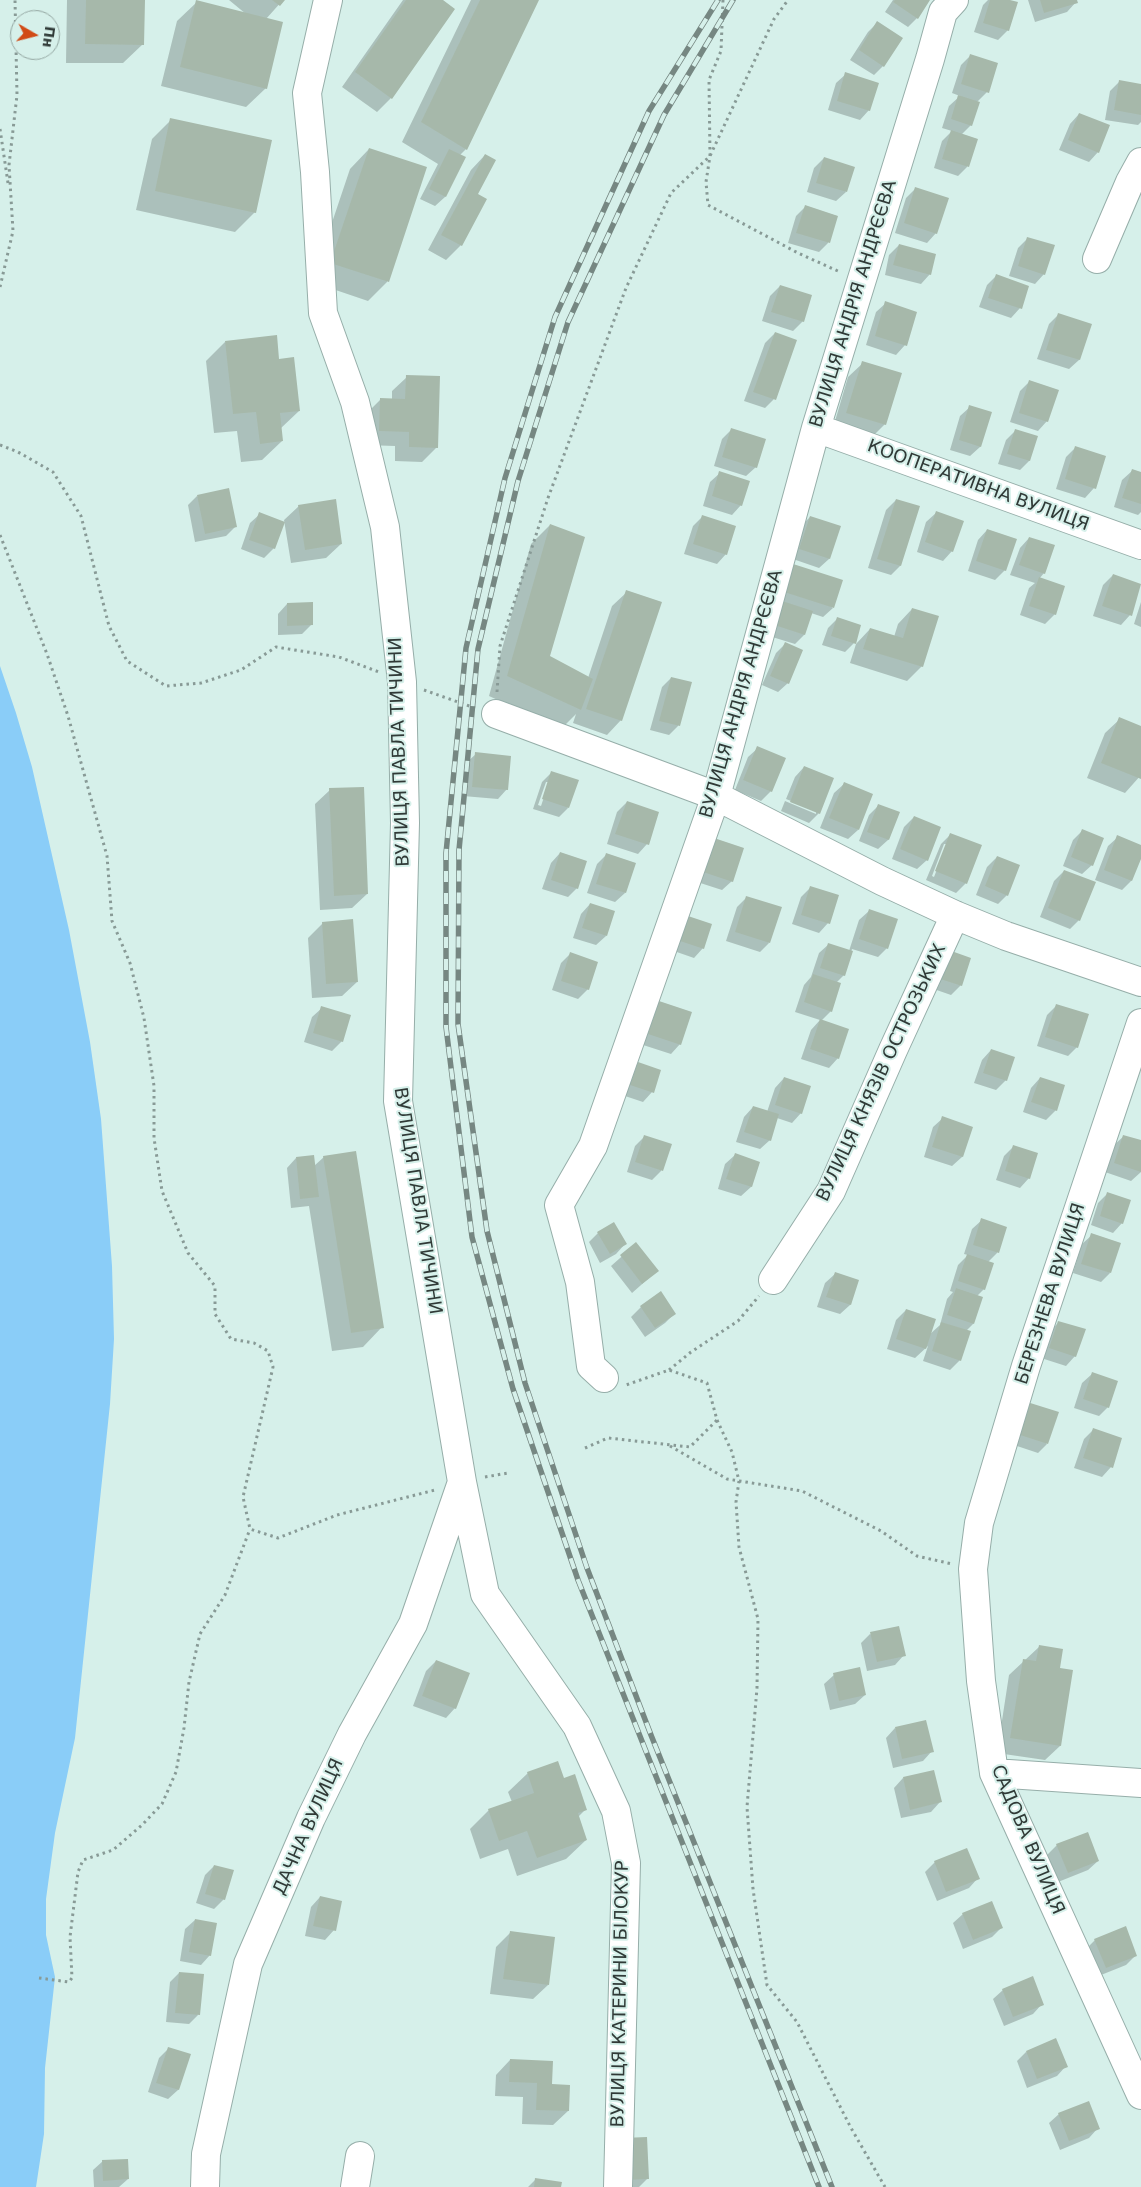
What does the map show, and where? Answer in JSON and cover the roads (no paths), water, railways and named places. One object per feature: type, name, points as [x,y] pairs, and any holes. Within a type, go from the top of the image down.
[{"type":"street","name":"ВУЛИЦЯ ПАВЛА ТИЧИНИ","points":[[328,0],[307,93],[315,172],[323,313],[355,402],[385,527],[402,682],[405,823],[398,1101],[462,1482]]},
{"type":"street","name":"ВУЛИЦЯ АНДРІЯ АНДРЄЄВА","points":[[604,1378],[591,1366],[580,1282],[559,1205],[592,1146],[716,796],[816,428],[943,12],[954,0]]},
{"type":"street","points":[[1097,259],[1130,182],[1141,162]]},
{"type":"street","name":"КООПЕРАТИВНА ВУЛИЦЯ","points":[[816,428],[1141,545]]},
{"type":"street","points":[[496,714],[716,796],[882,881],[955,915],[1006,936],[1141,982]]},
{"type":"street","name":"ВУЛИЦЯ КНЯЗІВ ОСТРОЗЬКИХ","points":[[773,1280],[831,1191],[892,1050],[955,915]]},
{"type":"street","name":"БЕРЕЗНЕВА ВУЛИЦЯ","points":[[973,1568],[979,1523],[1026,1366],[1141,1023]]},
{"type":"street","name":"ДАЧНА ВУЛИЦЯ","points":[[205,2187],[206,2154],[248,1964],[311,1818],[352,1734],[413,1624],[462,1482]]},
{"type":"street","name":"ВУЛИЦЯ КАТЕРИНИ БІЛОКУР","points":[[462,1482],[485,1594],[577,1726],[616,1811],[626,1863],[618,2187]]},
{"type":"street","name":"САДОВА ВУЛИЦЯ","points":[[973,1568],[981,1681],[994,1773],[1141,2096]]},
{"type":"street","points":[[994,1773],[1141,1783]]},
{"type":"street","points":[[355,2187],[360,2156]]},
{"type":"water","points":[[0,666],[32,767],[69,930],[90,1042],[101,1119],[112,1266],[114,1339],[110,1404],[75,1738],[55,1833],[46,1899],[46,1935],[55,1977],[45,2068],[44,2134],[36,2187],[0,2187]]},
{"type":"railway","points":[[718,0],[649,111],[555,317],[505,478],[466,648],[446,853],[446,1027],[472,1237],[513,1389],[578,1580],[819,2187]]},
{"type":"railway","points":[[733,0],[664,115],[568,322],[518,481],[478,649],[459,850],[458,1024],[487,1231],[525,1383],[587,1568],[651,1735],[832,2187]]}]
